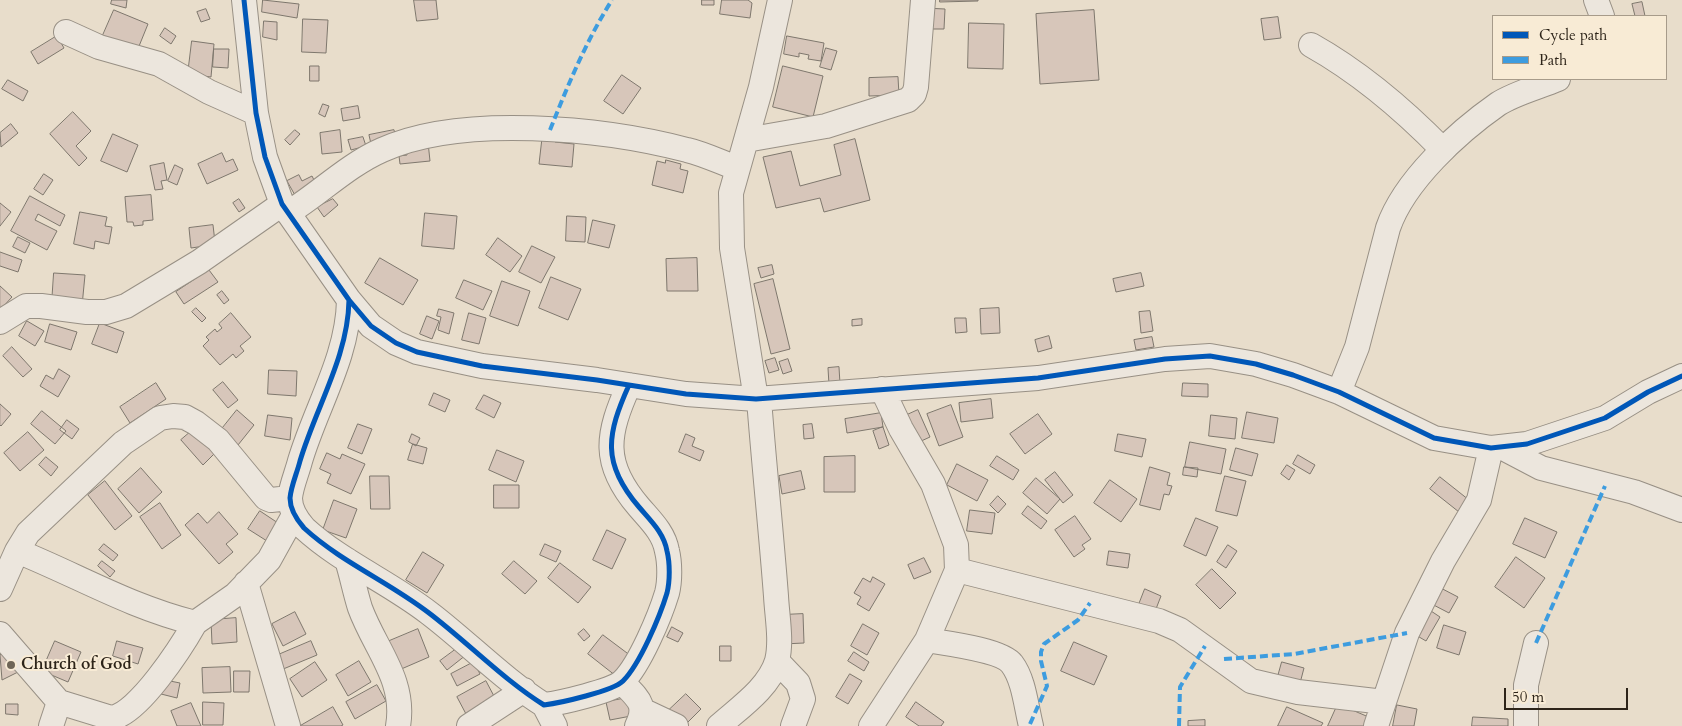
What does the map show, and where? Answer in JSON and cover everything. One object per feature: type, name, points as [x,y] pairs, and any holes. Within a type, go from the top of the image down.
[{"type":"street","points":[[244,0],[256,113],[266,157],[285,208],[348,300],[371,326],[396,343],[417,352],[482,366],[686,394],[758,399],[1038,378],[1165,358],[1210,356],[1265,367],[1339,392],[1434,438],[1496,447],[1537,441],[1604,418],[1648,392],[1682,376]]},
{"type":"street","points":[[719,726],[766,680],[777,661],[778,637],[774,570],[758,399],[730,222],[731,193],[761,87],[780,0]]},
{"type":"street","points":[[746,140],[826,126],[867,115],[912,97],[916,87],[923,0]]},
{"type":"street","points":[[1596,0],[1602,15]]},
{"type":"street","points":[[66,32],[99,47],[159,64],[209,92],[256,113]]},
{"type":"street","points":[[1311,45],[1356,72],[1421,127],[1443,150]]},
{"type":"street","points":[[1339,392],[1357,347],[1394,210],[1405,192],[1443,150],[1499,103],[1556,80]]},
{"type":"street","points":[[0,322],[26,306],[106,312],[126,306],[380,150],[416,136],[457,129],[538,129],[639,140],[689,150],[737,168]]},
{"type":"street","points":[[0,634],[59,702],[111,718],[119,717],[134,705],[161,674],[184,643],[195,623],[235,595],[269,560],[292,507],[309,433],[344,341],[348,324],[348,300]]},
{"type":"street","points":[[544,705],[559,703],[622,682],[632,669],[652,630],[667,591],[668,552],[662,535],[635,502],[621,480],[612,457],[610,436],[617,412],[629,385]]},
{"type":"street","points":[[871,726],[927,640],[958,570],[956,545],[933,484],[901,429],[882,390]]},
{"type":"street","points":[[0,589],[16,551],[28,533],[87,476],[123,443],[160,418],[185,417],[218,440],[266,498],[292,507],[304,527],[347,560],[428,612],[544,705],[555,726]]},
{"type":"street","points":[[1496,447],[1541,468],[1634,492],[1682,510]]},
{"type":"street","points":[[1376,726],[1407,633],[1444,561],[1479,500],[1496,447]]},
{"type":"street","points":[[16,551],[111,595],[165,615],[195,623]]},
{"type":"street","points":[[347,560],[361,609],[392,672],[399,698],[398,726]]},
{"type":"street","points":[[958,570],[1159,621],[1180,630],[1251,681],[1298,692],[1384,702]]},
{"type":"street","points":[[246,584],[288,726]]},
{"type":"street","points":[[927,640],[994,654],[1010,662],[1018,675],[1031,726]]},
{"type":"street","points":[[1526,726],[1526,685],[1536,643]]},
{"type":"street","points":[[777,661],[798,683],[803,699],[793,726]]},
{"type":"street","points":[[622,682],[639,700],[640,718],[676,726]]},
{"type":"street","points":[[469,726],[524,690]]},
{"type":"street","points":[[51,726],[59,702]]},
{"type":"building","points":[[112,0],[127,0],[126,8],[111,4]]},
{"type":"building","points":[[263,0],[299,4],[297,18],[262,12]]},
{"type":"building","points":[[414,0],[436,0],[438,19],[417,21]]},
{"type":"building","points":[[702,0],[714,0],[714,5],[702,5]]},
{"type":"building","points":[[722,0],[748,0],[752,3],[750,18],[720,14]]},
{"type":"building","points":[[940,0],[978,0],[978,1],[940,2]]},
{"type":"building","points":[[1642,2],[1645,15],[1635,15],[1632,4]]},
{"type":"building","points":[[924,8],[945,9],[944,29],[924,29]]},
{"type":"building","points":[[206,9],[210,19],[201,22],[197,12]]},
{"type":"building","points":[[114,10],[148,24],[135,56],[100,42]]},
{"type":"building","points":[[1094,10],[1099,80],[1040,84],[1036,14]]},
{"type":"building","points":[[1278,17],[1281,38],[1264,40],[1261,19]]},
{"type":"building","points":[[303,19],[328,20],[326,53],[302,52]]},
{"type":"building","points":[[264,21],[277,22],[277,40],[263,37]]},
{"type":"building","points":[[969,23],[1004,24],[1003,69],[968,68]]},
{"type":"building","points":[[165,28],[176,36],[171,44],[160,36]]},
{"type":"building","points":[[57,36],[64,48],[38,64],[31,52]]},
{"type":"building","points":[[787,36],[824,43],[821,61],[808,59],[809,55],[799,53],[799,57],[784,54]]},
{"type":"building","points":[[192,41],[214,44],[211,77],[188,74]]},
{"type":"building","points":[[826,48],[837,51],[831,70],[820,67]]},
{"type":"building","points":[[214,49],[229,49],[228,68],[213,67]]},
{"type":"building","points":[[310,66],[319,66],[319,81],[310,81]]},
{"type":"building","points":[[783,66],[823,76],[813,117],[773,107]]},
{"type":"building","points":[[622,75],[641,88],[623,114],[604,101]]},
{"type":"building","points":[[898,77],[899,95],[869,96],[869,78]]},
{"type":"building","points":[[8,80],[28,91],[23,101],[2,89]]},
{"type":"building","points":[[323,104],[329,106],[325,117],[319,114]]},
{"type":"building","points":[[358,106],[360,118],[343,121],[341,109]]},
{"type":"building","points":[[73,112],[91,131],[76,146],[87,158],[79,166],[50,134]]},
{"type":"building","points":[[11,124],[18,133],[1,147],[0,133]]},
{"type":"building","points":[[295,130],[300,134],[290,145],[285,140]]},
{"type":"building","points":[[340,130],[342,152],[322,154],[320,133]]},
{"type":"building","points":[[394,130],[396,138],[371,144],[369,135]]},
{"type":"building","points":[[113,134],[138,145],[127,172],[101,161]]},
{"type":"building","points":[[556,136],[555,142],[574,144],[572,167],[539,164],[542,138]]},
{"type":"building","points":[[363,137],[366,146],[351,150],[348,140]]},
{"type":"building","points":[[855,139],[870,200],[824,212],[820,198],[776,208],[763,157],[791,151],[800,186],[841,175],[834,145]]},
{"type":"building","points":[[428,142],[430,161],[400,164],[399,156],[407,155],[406,144]]},
{"type":"building","points":[[222,153],[226,162],[233,159],[238,170],[207,184],[198,164]]},
{"type":"building","points":[[666,160],[681,164],[680,169],[688,171],[683,193],[652,185],[657,161],[665,163]]},
{"type":"building","points":[[164,163],[167,180],[161,181],[163,189],[155,190],[150,166]]},
{"type":"building","points":[[175,165],[183,169],[177,185],[168,181]]},
{"type":"building","points":[[44,174],[53,180],[43,195],[34,189]]},
{"type":"building","points":[[299,175],[302,181],[312,176],[317,186],[296,197],[287,181]]},
{"type":"building","points":[[151,195],[153,220],[143,221],[143,225],[134,226],[133,222],[127,222],[125,197]]},
{"type":"building","points":[[30,196],[65,215],[60,226],[38,214],[35,220],[57,231],[47,250],[11,231]]},
{"type":"building","points":[[239,199],[245,208],[239,212],[233,203]]},
{"type":"building","points":[[333,199],[338,205],[324,217],[317,207]]},
{"type":"building","points":[[0,203],[11,212],[0,226]]},
{"type":"building","points":[[80,212],[107,217],[105,226],[112,227],[109,244],[95,241],[94,249],[74,244]]},
{"type":"building","points":[[425,213],[457,216],[454,249],[422,246]]},
{"type":"building","points":[[567,216],[586,217],[585,242],[566,241]]},
{"type":"building","points":[[593,220],[615,225],[609,248],[588,243]]},
{"type":"building","points":[[213,225],[215,242],[191,248],[189,228]]},
{"type":"building","points":[[18,237],[30,243],[25,253],[13,247]]},
{"type":"building","points":[[498,238],[522,256],[510,272],[486,255]]},
{"type":"building","points":[[532,246],[555,257],[541,283],[519,272]]},
{"type":"building","points":[[0,252],[22,260],[18,272],[0,266]]},
{"type":"building","points":[[380,258],[418,280],[403,305],[365,283]]},
{"type":"building","points":[[697,258],[698,291],[667,291],[666,259]]},
{"type":"building","points":[[772,265],[774,274],[761,278],[758,268]]},
{"type":"building","points":[[209,270],[218,282],[184,304],[176,292]]},
{"type":"building","points":[[54,273],[85,275],[82,306],[52,303]]},
{"type":"building","points":[[1141,273],[1144,286],[1116,292],[1113,279]]},
{"type":"building","points":[[551,277],[581,289],[568,320],[539,308]]},
{"type":"building","points":[[773,279],[790,349],[771,354],[754,284]]},
{"type":"building","points":[[464,280],[492,291],[483,310],[456,298]]},
{"type":"building","points":[[502,281],[530,291],[518,326],[490,316]]},
{"type":"building","points":[[0,286],[12,297],[0,310]]},
{"type":"building","points":[[222,291],[229,300],[224,304],[217,295]]},
{"type":"building","points":[[196,308],[206,318],[202,322],[192,312]]},
{"type":"building","points":[[999,308],[1000,333],[981,334],[980,309]]},
{"type":"building","points":[[439,309],[454,313],[449,334],[438,330],[441,317],[437,316]]},
{"type":"building","points":[[1150,311],[1153,331],[1141,333],[1139,312]]},
{"type":"building","points":[[231,313],[251,337],[240,346],[244,351],[236,358],[233,354],[220,365],[203,346],[209,340],[206,337],[215,329],[217,332],[222,328],[219,324]]},
{"type":"building","points":[[469,313],[486,318],[479,344],[462,340]]},
{"type":"building","points":[[427,316],[439,321],[432,339],[420,334]]},
{"type":"building","points":[[955,318],[966,318],[967,332],[956,333]]},
{"type":"building","points":[[862,319],[862,325],[852,326],[852,320]]},
{"type":"building","points":[[27,321],[44,331],[35,346],[19,336]]},
{"type":"building","points":[[100,323],[124,332],[117,353],[92,344]]},
{"type":"building","points":[[50,324],[77,332],[71,350],[45,342]]},
{"type":"building","points":[[1049,336],[1052,348],[1038,352],[1035,340]]},
{"type":"building","points":[[1152,337],[1154,347],[1136,350],[1134,340]]},
{"type":"building","points":[[12,347],[32,369],[23,377],[3,356]]},
{"type":"building","points":[[775,358],[779,370],[769,373],[765,361]]},
{"type":"building","points":[[788,359],[792,371],[783,374],[779,362]]},
{"type":"building","points":[[839,367],[840,384],[829,385],[828,368]]},
{"type":"building","points":[[59,369],[70,376],[58,397],[40,386],[46,375],[53,379]]},
{"type":"building","points":[[269,370],[297,371],[296,396],[268,394]]},
{"type":"building","points":[[223,382],[238,400],[228,408],[213,390]]},
{"type":"building","points":[[156,383],[166,399],[130,423],[120,407]]},
{"type":"building","points":[[1183,383],[1208,384],[1208,397],[1182,396]]},
{"type":"building","points":[[434,393],[450,400],[445,412],[429,405]]},
{"type":"building","points":[[484,395],[501,403],[494,418],[476,409]]},
{"type":"building","points":[[991,399],[993,418],[961,422],[959,403]]},
{"type":"building","points":[[0,404],[11,414],[1,426],[0,425]]},
{"type":"building","points":[[951,405],[963,437],[939,446],[927,414]]},
{"type":"building","points":[[237,410],[254,425],[238,445],[221,430]]},
{"type":"building","points":[[918,410],[930,437],[919,442],[907,415]]},
{"type":"building","points":[[42,411],[66,431],[55,444],[31,424]]},
{"type":"building","points":[[1247,412],[1278,418],[1274,443],[1242,438]]},
{"type":"building","points":[[881,413],[883,427],[847,433],[845,419]]},
{"type":"building","points":[[1038,414],[1052,434],[1025,454],[1010,434]]},
{"type":"building","points":[[268,415],[292,418],[290,440],[265,436]]},
{"type":"building","points":[[1211,415],[1237,418],[1235,439],[1209,436]]},
{"type":"building","points":[[67,420],[79,429],[72,439],[60,430]]},
{"type":"building","points":[[358,424],[372,429],[362,454],[348,448]]},
{"type":"building","points":[[812,424],[814,438],[804,439],[803,425]]},
{"type":"building","points":[[883,427],[889,445],[879,449],[873,431]]},
{"type":"building","points":[[194,429],[215,453],[203,465],[181,440]]},
{"type":"building","points":[[28,432],[44,450],[20,471],[4,453]]},
{"type":"building","points":[[412,434],[420,438],[416,446],[409,442]]},
{"type":"building","points":[[686,434],[695,438],[692,446],[704,451],[700,461],[679,452]]},
{"type":"building","points":[[1118,434],[1146,439],[1142,457],[1115,451]]},
{"type":"building","points":[[1190,442],[1226,449],[1221,474],[1185,467]]},
{"type":"building","points":[[413,444],[427,448],[423,464],[408,460]]},
{"type":"building","points":[[1236,448],[1258,454],[1252,476],[1230,470]]},
{"type":"building","points":[[497,450],[524,461],[516,482],[489,470]]},
{"type":"building","points":[[327,453],[340,459],[342,454],[365,464],[351,494],[327,483],[331,474],[320,469]]},
{"type":"building","points":[[1298,455],[1315,465],[1310,474],[1293,464]]},
{"type":"building","points":[[855,456],[855,492],[824,492],[824,457]]},
{"type":"building","points":[[997,456],[1019,470],[1013,480],[990,466]]},
{"type":"building","points":[[46,457],[58,467],[51,476],[39,465]]},
{"type":"building","points":[[957,464],[988,480],[977,501],[947,485]]},
{"type":"building","points":[[1287,465],[1295,470],[1289,480],[1281,474]]},
{"type":"building","points":[[1150,467],[1170,473],[1167,485],[1172,486],[1169,495],[1164,494],[1160,510],[1140,505]]},
{"type":"building","points":[[1184,467],[1198,468],[1197,477],[1183,475]]},
{"type":"building","points":[[141,468],[162,492],[139,513],[118,489]]},
{"type":"building","points":[[801,471],[805,489],[782,494],[779,476]]},
{"type":"building","points":[[1055,472],[1073,495],[1063,503],[1045,480]]},
{"type":"building","points":[[370,476],[389,476],[390,509],[371,509]]},
{"type":"building","points":[[1225,476],[1246,481],[1237,516],[1216,511]]},
{"type":"building","points":[[1440,477],[1469,500],[1459,512],[1430,489]]},
{"type":"building","points":[[1036,478],[1060,499],[1047,514],[1023,493]]},
{"type":"building","points":[[1110,480],[1137,499],[1121,522],[1094,503]]},
{"type":"building","points":[[105,481],[132,516],[115,530],[88,495]]},
{"type":"building","points":[[494,485],[519,485],[519,508],[494,508]]},
{"type":"building","points":[[998,496],[1006,504],[998,513],[990,505]]},
{"type":"building","points":[[334,500],[357,509],[346,538],[323,530]]},
{"type":"building","points":[[160,503],[181,535],[162,549],[140,517]]},
{"type":"building","points":[[1028,506],[1047,521],[1041,529],[1022,514]]},
{"type":"building","points":[[970,510],[995,513],[992,534],[967,531]]},
{"type":"building","points":[[260,511],[278,523],[267,541],[248,529]]},
{"type":"building","points":[[219,512],[238,534],[226,544],[233,552],[219,564],[185,525],[198,513],[207,523]]},
{"type":"building","points":[[1075,516],[1091,539],[1082,545],[1085,549],[1074,557],[1055,530]]},
{"type":"building","points":[[1196,518],[1218,527],[1206,556],[1184,546]]},
{"type":"building","points":[[1525,518],[1557,532],[1545,558],[1513,544]]},
{"type":"building","points":[[607,530],[626,539],[612,569],[593,560]]},
{"type":"building","points":[[104,544],[118,555],[113,561],[99,550]]},
{"type":"building","points":[[545,544],[561,551],[556,562],[540,555]]},
{"type":"building","points":[[1228,545],[1237,551],[1226,568],[1217,562]]},
{"type":"building","points":[[1109,551],[1130,554],[1128,568],[1107,565]]},
{"type":"building","points":[[423,552],[444,565],[427,593],[406,580]]},
{"type":"building","points":[[1516,557],[1545,578],[1524,608],[1495,587]]},
{"type":"building","points":[[924,558],[931,572],[914,579],[908,565]]},
{"type":"building","points":[[102,561],[115,571],[110,577],[98,566]]},
{"type":"building","points":[[514,561],[537,581],[525,594],[502,574]]},
{"type":"building","points":[[560,563],[591,587],[578,603],[548,578]]},
{"type":"building","points":[[1212,569],[1236,593],[1220,609],[1196,585]]},
{"type":"building","points":[[873,577],[885,584],[869,611],[857,604],[861,597],[854,593],[863,578],[870,582]]},
{"type":"building","points":[[1433,584],[1458,597],[1449,613],[1424,600]]},
{"type":"building","points":[[1145,589],[1161,596],[1154,614],[1138,607]]},
{"type":"building","points":[[1428,609],[1440,617],[1426,641],[1414,634]]},
{"type":"building","points":[[295,612],[306,634],[283,646],[272,624]]},
{"type":"building","points":[[803,614],[804,643],[783,644],[782,615]]},
{"type":"building","points":[[236,618],[237,642],[212,644],[211,620]]},
{"type":"building","points":[[863,624],[879,633],[867,655],[851,646]]},
{"type":"building","points":[[1444,625],[1466,632],[1459,655],[1437,648]]},
{"type":"building","points":[[672,627],[683,633],[678,642],[667,637]]},
{"type":"building","points":[[418,629],[429,657],[399,670],[387,642]]},
{"type":"building","points":[[584,629],[590,636],[584,641],[578,634]]},
{"type":"building","points":[[603,635],[631,656],[616,676],[588,654]]},
{"type":"building","points":[[55,641],[81,652],[68,682],[42,671]]},
{"type":"building","points":[[117,641],[143,648],[138,664],[113,656]]},
{"type":"building","points":[[311,641],[317,655],[276,672],[271,658]]},
{"type":"building","points":[[1074,642],[1107,656],[1094,685],[1061,671]]},
{"type":"building","points":[[720,646],[731,646],[731,661],[720,661]]},
{"type":"building","points":[[459,647],[466,655],[447,670],[440,661]]},
{"type":"building","points":[[11,651],[20,671],[2,680],[0,655]]},
{"type":"building","points":[[854,652],[869,662],[864,671],[848,661]]},
{"type":"building","points":[[359,661],[371,682],[348,696],[336,675]]},
{"type":"building","points":[[315,662],[327,680],[302,697],[290,679]]},
{"type":"building","points":[[474,662],[480,674],[457,686],[451,674]]},
{"type":"building","points":[[1282,662],[1304,668],[1299,687],[1277,680]]},
{"type":"building","points":[[230,667],[231,692],[203,693],[202,668]]},
{"type":"building","points":[[234,671],[250,671],[249,692],[234,692]]},
{"type":"building","points":[[850,674],[862,681],[848,704],[836,697]]},
{"type":"building","points":[[160,679],[180,683],[177,698],[157,693]]},
{"type":"building","points":[[486,681],[495,698],[466,714],[457,697]]},
{"type":"building","points":[[377,685],[386,701],[355,719],[346,702]]},
{"type":"building","points":[[686,694],[701,709],[684,726],[668,711]]},
{"type":"building","points":[[627,698],[631,716],[610,720],[606,702]]},
{"type":"building","points":[[203,702],[224,703],[223,725],[203,725]]},
{"type":"building","points":[[916,702],[944,722],[941,726],[919,726],[906,717]]},
{"type":"building","points":[[191,703],[201,726],[177,726],[171,711]]},
{"type":"building","points":[[6,704],[18,704],[18,715],[6,714]]},
{"type":"building","points":[[1338,704],[1371,718],[1368,726],[1328,726]]},
{"type":"building","points":[[1397,705],[1417,709],[1414,726],[1393,726]]},
{"type":"building","points":[[333,707],[343,725],[300,726]]},
{"type":"building","points":[[1287,707],[1323,723],[1321,726],[1278,726]]},
{"type":"building","points":[[1473,717],[1508,719],[1508,726],[1472,726]]},
{"type":"building","points":[[1205,720],[1205,726],[1188,726],[1188,721]]},
{"type":"marked path","points":[[550,130],[586,47],[612,0]]},
{"type":"marked path","points":[[1536,643],[1605,486]]},
{"type":"marked path","points":[[1030,724],[1047,686],[1041,661],[1041,652],[1044,644],[1078,620],[1090,603]]},
{"type":"marked path","points":[[1224,659],[1294,654],[1407,633]]},
{"type":"marked path","points":[[1179,726],[1180,687],[1205,646]]},
{"type":"cycle path","points":[[244,0],[256,113],[265,157],[282,204],[349,300],[371,326],[396,343],[417,352],[482,366],[597,380],[686,394],[756,399],[1038,378],[1165,359],[1210,356],[1256,364],[1293,375],[1339,392],[1434,438],[1491,448],[1527,444],[1605,418],[1648,392],[1682,376]]},
{"type":"cycle path","points":[[349,300],[343,342],[337,362],[307,441],[292,489],[290,502],[294,514],[304,528],[318,540],[349,562],[414,602],[500,673],[544,705],[609,689],[623,681],[643,652],[667,593],[669,566],[663,538],[627,491],[618,476],[613,462],[612,434],[629,385]]},
{"type":"place","name":"Church of God","points":[[11,665]]}]
